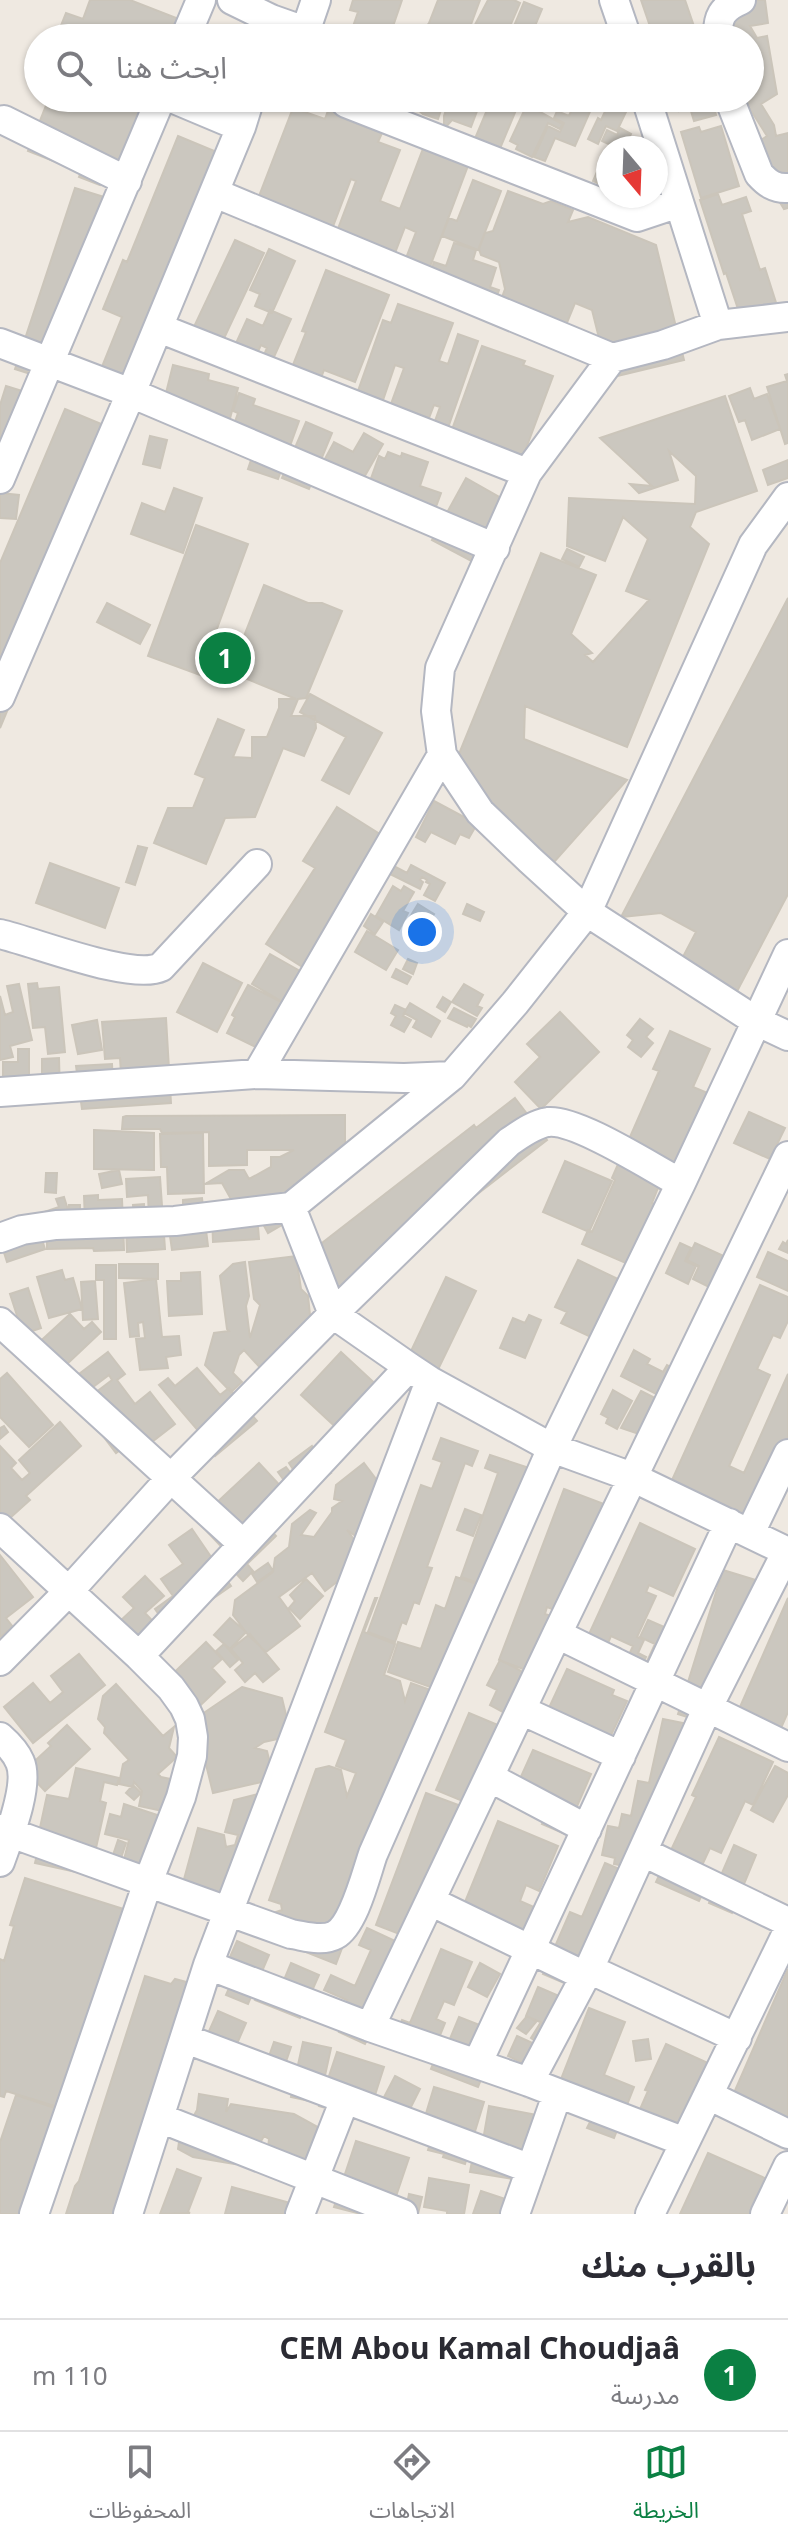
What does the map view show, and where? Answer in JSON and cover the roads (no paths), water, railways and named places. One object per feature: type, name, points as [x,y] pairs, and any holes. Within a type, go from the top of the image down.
[{"type":"street","points":[[191,24],[201,0]]},
{"type":"street","points":[[232,0],[282,24]]},
{"type":"street","points":[[308,24],[316,0]]},
{"type":"street","points":[[614,0],[622,24]]},
{"type":"street","points":[[717,24],[728,6],[741,0]]},
{"type":"street","points":[[0,479],[155,112]]},
{"type":"street","points":[[205,112],[241,127]]},
{"type":"street","points":[[0,697],[159,328],[246,112]]},
{"type":"street","points":[[368,112],[637,217],[679,203]]},
{"type":"street","points":[[657,112],[679,203],[718,325]]},
{"type":"street","points":[[735,112],[759,174],[768,183],[788,188]]},
{"type":"street","points":[[4,120],[127,181]]},
{"type":"street","points":[[215,193],[612,358],[663,345],[718,325],[788,317]]},
{"type":"street","points":[[159,328],[527,473]]},
{"type":"street","points":[[0,343],[131,393],[495,548]]},
{"type":"street","points":[[612,358],[527,473],[440,668],[436,711],[442,755],[480,812],[587,912],[756,1021],[788,1036]]},
{"type":"street","points":[[0,1238],[22,1230],[56,1225],[175,1221],[291,1207],[452,1076],[587,912],[753,545],[788,497]]},
{"type":"street","points":[[257,1074],[442,755]]},
{"type":"street","points":[[0,934],[114,966],[153,971],[161,967],[257,864]]},
{"type":"street","points":[[5,1831],[291,1934],[322,1939],[334,1936],[343,1929],[552,1448],[788,954]]},
{"type":"street","points":[[0,1092],[257,1074],[404,1078],[452,1076]]},
{"type":"street","points":[[0,1661],[68,1592],[171,1478],[509,1142],[538,1124],[553,1122],[574,1126],[681,1183]]},
{"type":"street","points":[[370,2027],[788,1156]]},
{"type":"street","points":[[291,1207],[333,1314],[420,1374],[552,1448],[632,1477],[787,1551],[707,1709],[587,1973],[529,2082]]},
{"type":"street","points":[[0,1322],[243,1544]]},
{"type":"street","points":[[139,1656],[243,1544],[420,1374]]},
{"type":"street","points":[[128,2214],[208,1965],[230,1912],[420,1374]]},
{"type":"street","points":[[477,2064],[655,1682],[740,1528],[788,1454]]},
{"type":"street","points":[[0,1528],[171,1688],[190,1719],[193,1737],[192,1756],[181,1797],[148,1882],[34,2214]]},
{"type":"street","points":[[557,1634],[788,1747]]},
{"type":"street","points":[[521,1710],[621,1756]]},
{"type":"street","points":[[0,1737],[21,1764],[22,1784],[5,1831],[0,1862]]},
{"type":"street","points":[[489,1777],[587,1829]]},
{"type":"street","points":[[643,1852],[788,1922]]},
{"type":"street","points":[[430,1901],[737,2038]]},
{"type":"street","points":[[650,2214],[788,1931]]},
{"type":"street","points":[[208,1965],[685,2142]]},
{"type":"street","points":[[186,2039],[531,2169]]},
{"type":"street","points":[[515,2214],[557,2095]]},
{"type":"street","points":[[708,2095],[788,2134]]},
{"type":"street","points":[[300,2214],[345,2099]]},
{"type":"street","points":[[160,2118],[394,2212]]},
{"type":"street","points":[[765,2214],[788,2166]]},
{"type":"place","name":"CEM Abou Kamal Choudjaâ","points":[[225,658]]}]
